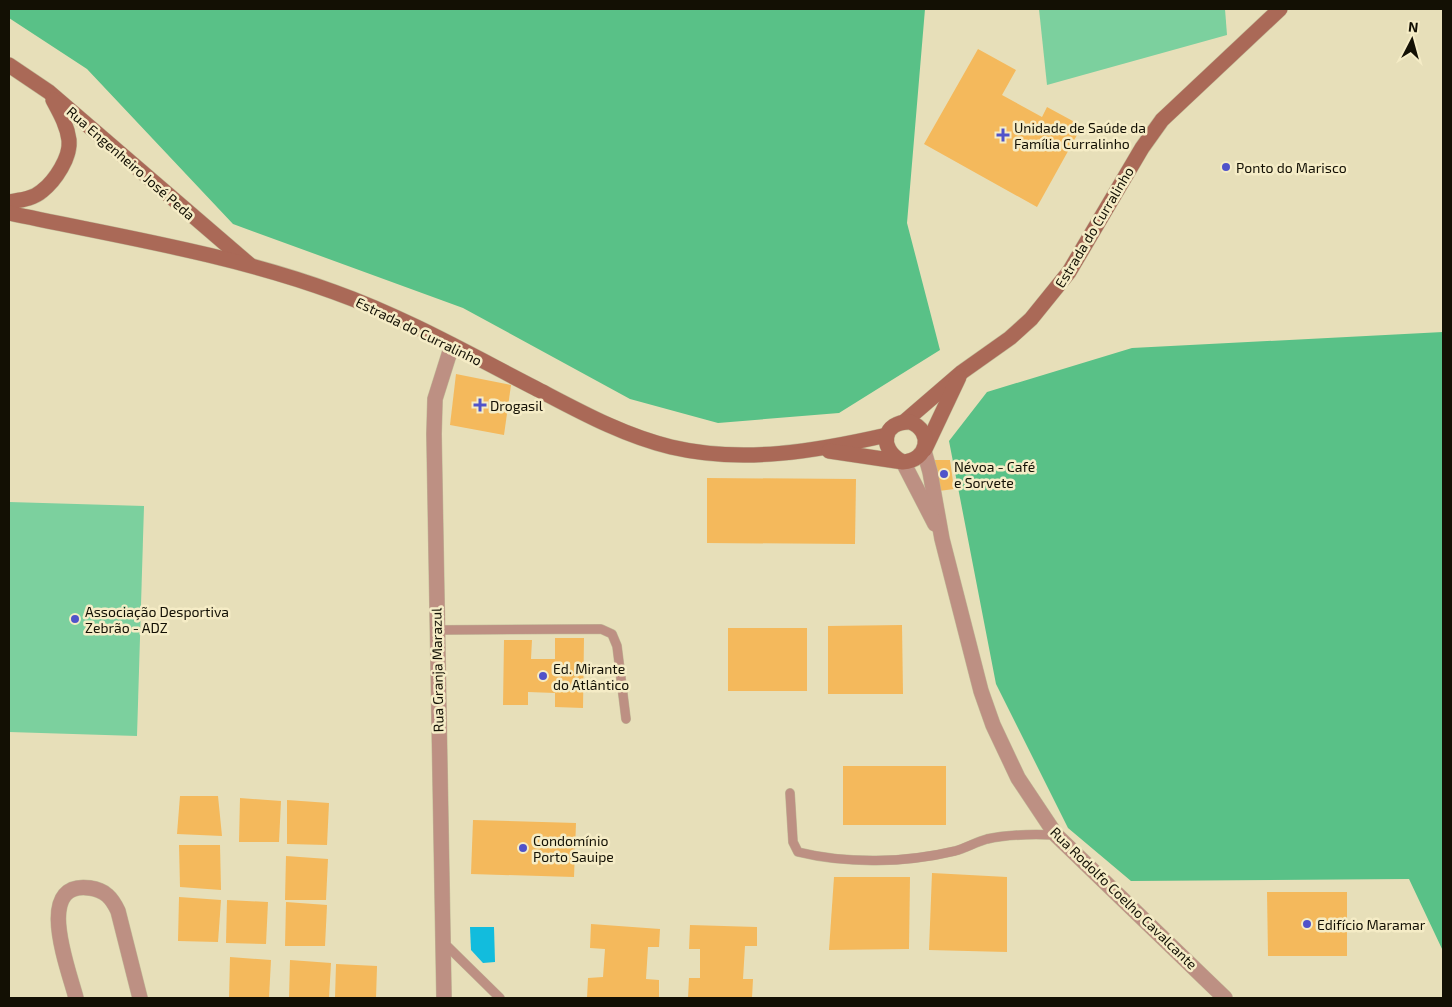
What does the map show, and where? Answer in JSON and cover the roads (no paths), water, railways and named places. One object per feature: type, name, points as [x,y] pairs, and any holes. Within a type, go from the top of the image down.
[{"type":"street","name":"Estrada do Curralinho","points":[[904,422],[962,372],[1010,338],[1050,298],[1085,247],[1142,148],[1162,120],[1280,9]]},
{"type":"street","name":"Rua Engenheiro José Peda","points":[[9,65],[49,92],[251,266]]},
{"type":"street","points":[[9,202],[42,192],[55,178],[65,159],[69,142],[65,124],[49,92]]},
{"type":"street","name":"Estrada do Curralinho","points":[[9,213],[251,266],[358,302],[452,345],[601,423],[663,444],[712,453],[755,454],[820,450],[887,435]]},
{"type":"street","name":"Rua Granja Marazul","points":[[444,998],[433,477],[435,399],[452,345]]},
{"type":"street","name":"Estrada do Curralinho","points":[[924,450],[962,372]]},
{"type":"street","points":[[904,422],[916,424],[923,430],[926,439],[924,450],[915,460],[902,461],[892,456],[886,448],[887,435],[896,424],[904,422]]},
{"type":"street","name":"Estrada do Curralinho","points":[[820,450],[902,461]]},
{"type":"street","name":"Rua Rodolfo Coelho Cavalcante","points":[[924,450],[930,472],[942,539],[981,690],[994,725],[1018,778],[1056,835],[1226,998]]},
{"type":"street","name":"Rua Rodolfo Coelho Cavalcante","points":[[902,461],[942,539]]},
{"type":"street","points":[[76,998],[58,927],[58,914],[60,902],[65,893],[84,887],[106,893],[114,901],[140,998]]},
{"type":"lane","points":[[436,630],[601,629],[612,634],[617,646],[626,719]]},
{"type":"lane","points":[[790,793],[793,842],[798,852],[815,856],[843,860],[911,857],[955,851],[986,839],[1030,834],[1056,835]]},
{"type":"lane","points":[[443,942],[500,998]]},
{"type":"water","points":[[470,927],[494,927],[495,962],[483,963],[471,950]]},
{"type":"place","name":"Unidade de Saúde da Família Curralinho","points":[[1003,135]]},
{"type":"place","name":"Ponto do Marisco","points":[[1226,167]]},
{"type":"place","name":"Drogasil","points":[[480,405]]},
{"type":"place","name":"Névoa - Café e Sorvete","points":[[944,474]]},
{"type":"place","name":"Associação Desportiva Zebrão - ADZ","points":[[75,619]]},
{"type":"place","name":"Ed. Mirante do Atlântico","points":[[543,676]]},
{"type":"place","name":"Condomínio Porto Sauipe","points":[[523,848]]},
{"type":"place","name":"Edifício Maramar","points":[[1307,924]]}]
